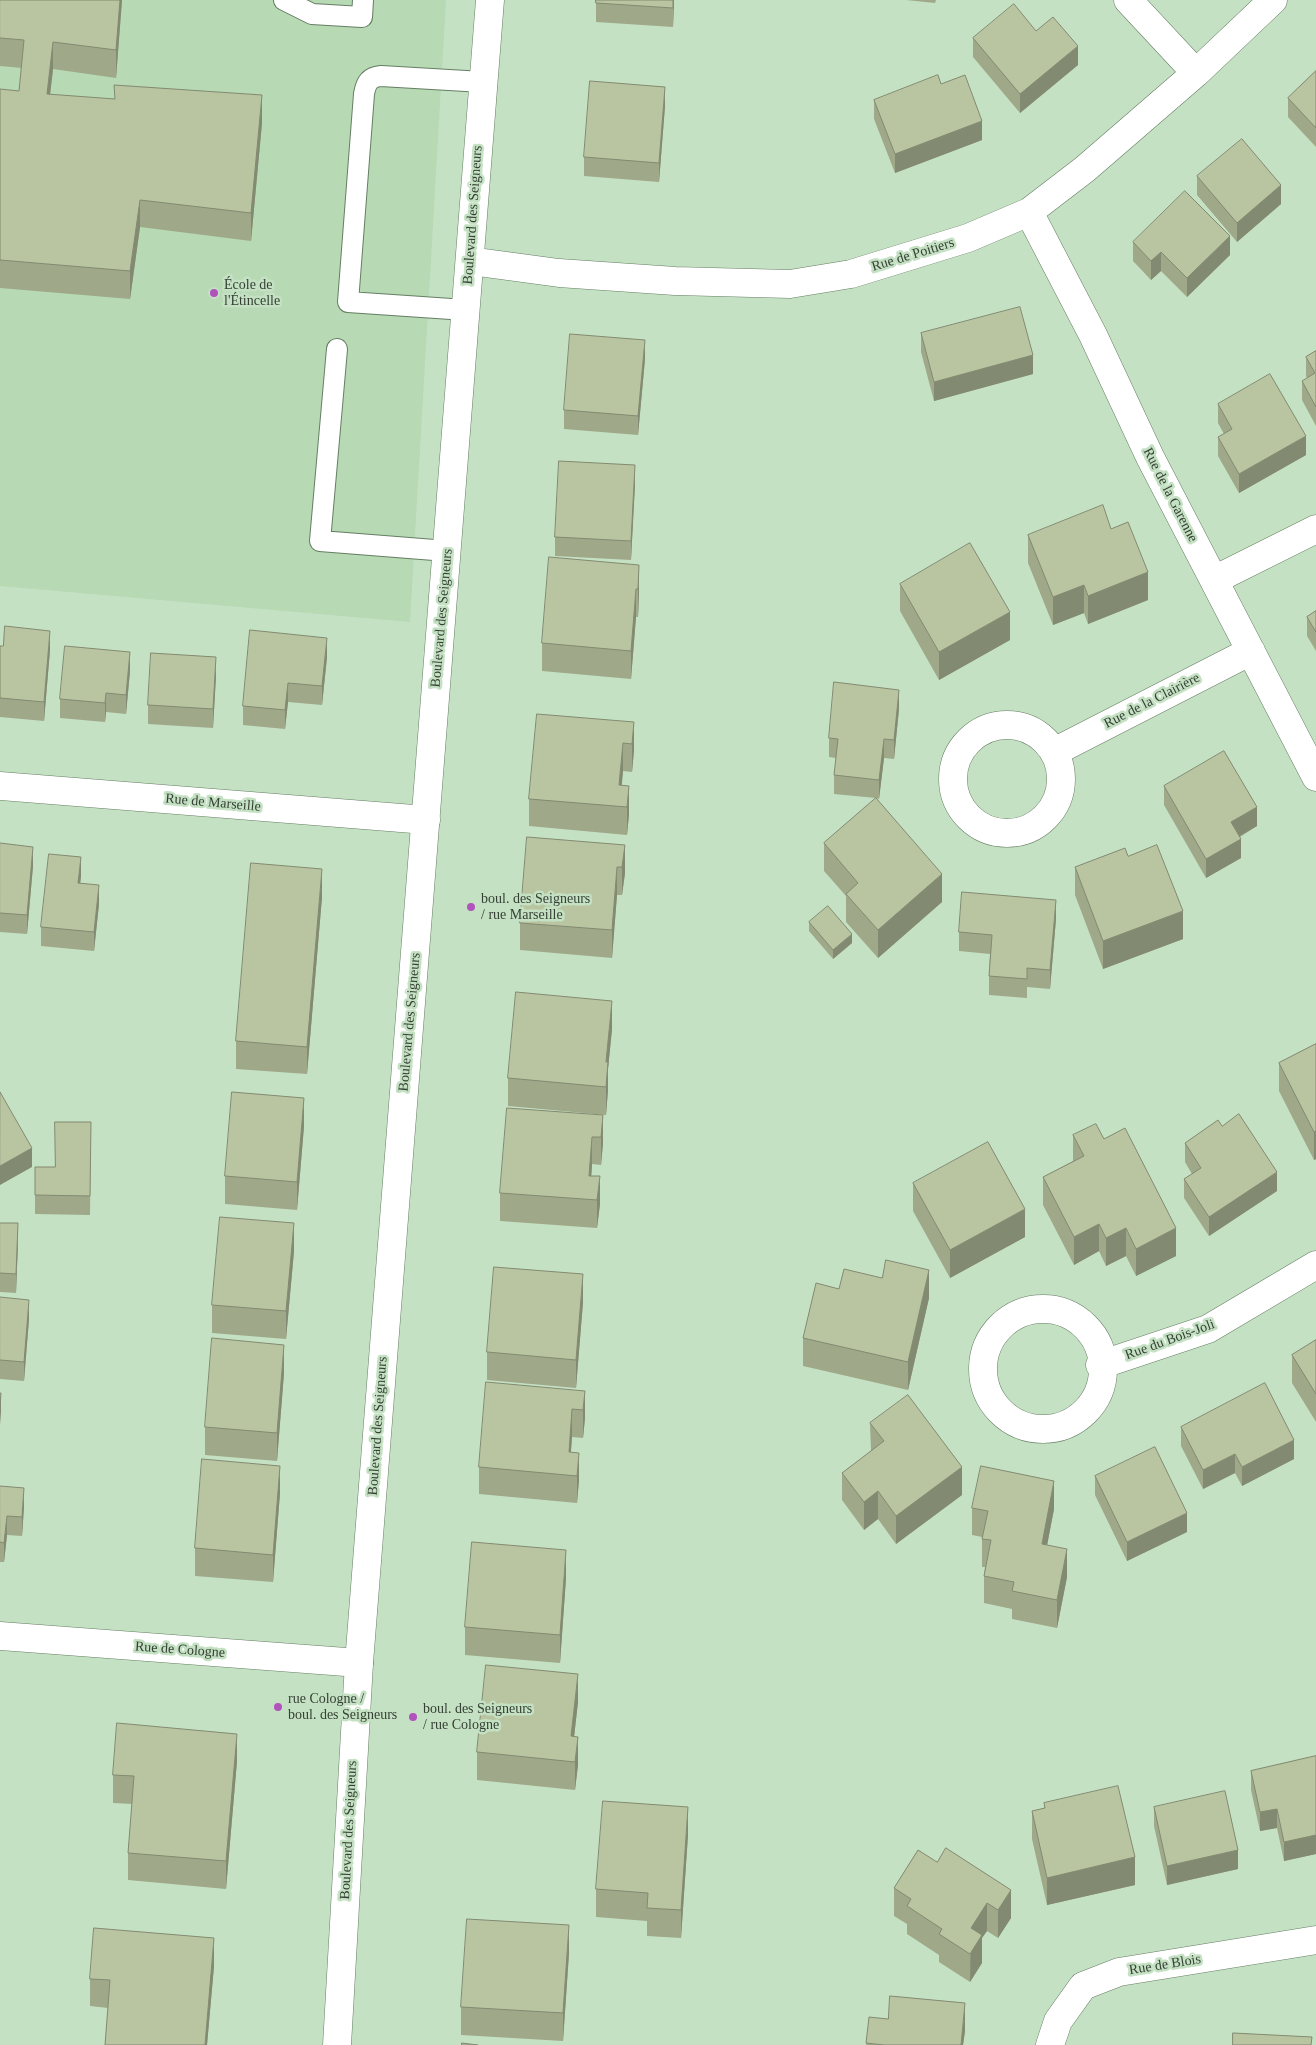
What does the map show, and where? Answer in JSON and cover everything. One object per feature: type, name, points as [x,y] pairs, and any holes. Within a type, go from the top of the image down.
[{"type":"street","name":"Boulevard des Seigneurs","points":[[337,2045],[360,1663],[490,0]]},
{"type":"street","points":[[1128,0],[1196,73]]},
{"type":"street","name":"Rue de Poitiers","points":[[470,261],[559,273],[675,281],[790,284],[851,274],[968,238],[1029,212],[1085,169],[1196,73],[1273,0]]},
{"type":"street","name":"Rue de la Garenne","points":[[1029,212],[1093,335],[1150,457],[1316,777]]},
{"type":"street","points":[[1214,580],[1316,529]]},
{"type":"street","name":"Rue de la Clairière","points":[[1054,752],[1251,651]]},
{"type":"street","name":"Rue de Marseille","points":[[0,786],[426,820]]},
{"type":"street","name":"Rue du Bois-Joli","points":[[1100,1365],[1208,1329],[1316,1266]]},
{"type":"street","points":[[1036,1309],[1056,1310],[1074,1317],[1089,1329],[1099,1345],[1100,1365],[1102,1385],[1093,1404],[1079,1419],[1053,1429],[1039,1430],[1019,1426],[1002,1414],[989,1398],[983,1378],[984,1359],[990,1340],[1001,1325],[1017,1314],[1036,1309]]},
{"type":"street","name":"Rue de Cologne","points":[[0,1636],[360,1663]]},
{"type":"street","name":"Rue de Blois","points":[[1050,2045],[1058,2021],[1083,1986],[1119,1972],[1316,1940]]},
{"type":"lane","points":[[284,0],[312,14],[362,18],[364,0]]},
{"type":"lane","points":[[466,310],[348,302],[364,94],[366,84],[373,77],[381,76],[484,82]]},
{"type":"lane","points":[[336,349],[320,541],[447,550]]},
{"type":"shaded area","name":"École de l'Étincelle","points":[[0,0],[446,0],[410,622],[0,586]]},
{"type":"building","points":[[0,0],[120,0],[116,50],[53,42],[47,94],[115,99],[114,85],[262,95],[251,213],[140,200],[130,271],[0,260],[0,89],[19,91],[24,40],[0,38]]},
{"type":"building","points":[[596,0],[673,0],[673,8],[596,3]]},
{"type":"building","points":[[1014,4],[1036,31],[1053,17],[1078,46],[1020,94],[973,38]]},
{"type":"building","points":[[1316,71],[1316,128],[1288,98]]},
{"type":"building","points":[[938,75],[941,84],[965,75],[982,121],[895,154],[874,100]]},
{"type":"building","points":[[590,81],[665,87],[659,163],[584,157]]},
{"type":"building","points":[[1242,139],[1281,185],[1237,223],[1197,176]]},
{"type":"building","points":[[1185,191],[1230,236],[1187,278],[1161,252],[1151,261],[1133,242]]},
{"type":"building","points":[[1020,307],[1033,355],[934,382],[921,333]]},
{"type":"building","points":[[570,334],[645,340],[638,416],[564,410]]},
{"type":"building","points":[[1316,351],[1316,407],[1302,381],[1315,373],[1306,357]]},
{"type":"building","points":[[1270,374],[1306,436],[1239,474],[1218,437],[1232,429],[1218,404]]},
{"type":"building","points":[[559,461],[635,465],[631,541],[555,537]]},
{"type":"building","points":[[1103,505],[1111,529],[1128,522],[1148,572],[1088,596],[1084,585],[1053,597],[1028,535]]},
{"type":"building","points":[[970,543],[1010,612],[939,652],[900,584]]},
{"type":"building","points":[[549,557],[639,565],[631,651],[542,643]]},
{"type":"building","points":[[1316,611],[1316,632],[1307,617]]},
{"type":"building","points":[[5,626],[50,631],[44,702],[0,698],[0,646],[3,646]]},
{"type":"building","points":[[250,630],[327,638],[322,686],[288,683],[285,710],[243,706]]},
{"type":"building","points":[[65,646],[130,652],[126,695],[106,693],[105,703],[60,699]]},
{"type":"building","points":[[151,653],[216,657],[213,709],[148,705]]},
{"type":"building","points":[[834,682],[899,690],[894,740],[884,739],[879,780],[834,775],[838,739],[829,738]]},
{"type":"building","points":[[537,714],[634,722],[632,744],[623,743],[619,785],[629,786],[627,807],[529,799]]},
{"type":"building","points":[[1224,751],[1257,807],[1231,822],[1241,839],[1206,859],[1164,786]]},
{"type":"building","points":[[876,798],[942,874],[878,930],[846,894],[858,883],[824,843]]},
{"type":"building","points":[[527,837],[625,845],[622,867],[617,867],[612,930],[520,923]]},
{"type":"building","points":[[0,843],[33,847],[27,915],[0,913]]},
{"type":"building","points":[[1157,845],[1183,911],[1103,941],[1075,867],[1125,848],[1128,856]]},
{"type":"building","points":[[49,854],[81,857],[78,883],[99,885],[94,932],[41,927]]},
{"type":"building","points":[[251,863],[322,869],[307,1047],[236,1041]]},
{"type":"building","points":[[962,892],[1056,900],[1050,970],[1027,968],[1027,979],[989,976],[992,935],[959,932]]},
{"type":"building","points":[[828,906],[852,934],[833,950],[809,922]]},
{"type":"building","points":[[516,992],[612,1001],[606,1062],[608,1062],[606,1087],[508,1078]]},
{"type":"building","points":[[1316,1044],[1316,1131],[1314,1132],[1279,1063]]},
{"type":"building","points":[[0,1092],[32,1148],[0,1166]]},
{"type":"building","points":[[232,1092],[304,1098],[297,1182],[225,1176]]},
{"type":"building","points":[[507,1108],[603,1115],[601,1137],[592,1137],[589,1176],[600,1176],[597,1200],[500,1193]]},
{"type":"building","points":[[1239,1114],[1277,1172],[1209,1217],[1184,1179],[1201,1168],[1185,1143],[1218,1120],[1222,1126]]},
{"type":"building","points":[[55,1122],[91,1122],[90,1196],[35,1195],[35,1167],[55,1167]]},
{"type":"building","points":[[1096,1124],[1104,1139],[1125,1128],[1176,1228],[1136,1249],[1126,1228],[1106,1238],[1099,1224],[1074,1237],[1043,1177],[1084,1156],[1073,1135]]},
{"type":"building","points":[[988,1142],[1025,1209],[950,1250],[913,1183]]},
{"type":"building","points":[[220,1217],[294,1223],[286,1311],[212,1305]]},
{"type":"building","points":[[0,1223],[18,1223],[16,1274],[0,1273]]},
{"type":"building","points":[[886,1260],[929,1270],[908,1362],[803,1338],[816,1283],[839,1289],[844,1269],[882,1278]]},
{"type":"building","points":[[494,1267],[583,1274],[576,1360],[487,1352]]},
{"type":"building","points":[[0,1297],[29,1300],[24,1362],[0,1360]]},
{"type":"building","points":[[212,1338],[284,1345],[277,1433],[205,1427]]},
{"type":"building","points":[[1316,1340],[1316,1394],[1292,1355]]},
{"type":"building","points":[[486,1382],[585,1391],[583,1410],[572,1409],[569,1452],[579,1453],[577,1476],[479,1467]]},
{"type":"building","points":[[1265,1383],[1294,1440],[1242,1467],[1235,1454],[1203,1470],[1181,1427]]},
{"type":"building","points":[[908,1395],[962,1467],[896,1516],[878,1491],[864,1502],[842,1473],[884,1441],[870,1423]]},
{"type":"building","points":[[1155,1447],[1187,1513],[1127,1542],[1095,1476]]},
{"type":"building","points":[[202,1459],[280,1466],[273,1555],[195,1548]]},
{"type":"building","points":[[981,1466],[1054,1481],[1042,1544],[1067,1549],[1057,1600],[1012,1591],[1014,1582],[984,1576],[991,1540],[982,1539],[988,1511],[972,1508]]},
{"type":"building","points":[[0,1486],[24,1488],[22,1517],[7,1516],[4,1543],[0,1542]]},
{"type":"building","points":[[472,1542],[566,1550],[560,1635],[465,1627]]},
{"type":"building","points":[[486,1665],[578,1674],[571,1736],[578,1737],[575,1762],[477,1752]]},
{"type":"building","points":[[117,1723],[237,1734],[226,1861],[128,1853],[134,1776],[113,1775]]},
{"type":"building","points":[[1316,1756],[1316,1835],[1284,1842],[1277,1809],[1260,1812],[1251,1771]]},
{"type":"building","points":[[1118,1786],[1135,1857],[1047,1878],[1032,1811],[1045,1808],[1044,1803]]},
{"type":"building","points":[[1225,1791],[1238,1850],[1167,1866],[1154,1807]]},
{"type":"building","points":[[603,1801],[688,1807],[681,1910],[647,1908],[648,1893],[596,1889]]},
{"type":"building","points":[[946,1848],[1011,1890],[998,1910],[987,1903],[971,1928],[982,1935],[970,1954],[939,1934],[942,1929],[907,1906],[911,1899],[894,1888],[918,1850],[937,1862]]},
{"type":"building","points":[[467,1919],[569,1925],[563,2013],[461,2007]]},
{"type":"building","points":[[94,1928],[214,1938],[205,2045],[105,2045],[110,1980],[90,1979]]},
{"type":"building","points":[[890,1996],[965,2003],[961,2045],[884,2045],[866,2043],[869,2017],[888,2019]]},
{"type":"building","points":[[1233,2033],[1312,2037],[1311,2045],[1233,2045]]},
{"type":"building","points":[[462,2043],[478,2045],[462,2045]]},
{"type":"place","name":"École de l'Étincelle","points":[[214,293]]},
{"type":"place","name":"boul. des Seigneurs / rue Marseille","points":[[471,907]]},
{"type":"place","name":"rue Cologne / boul. des Seigneurs","points":[[278,1707]]},
{"type":"place","name":"boul. des Seigneurs / rue Cologne","points":[[413,1717]]}]
